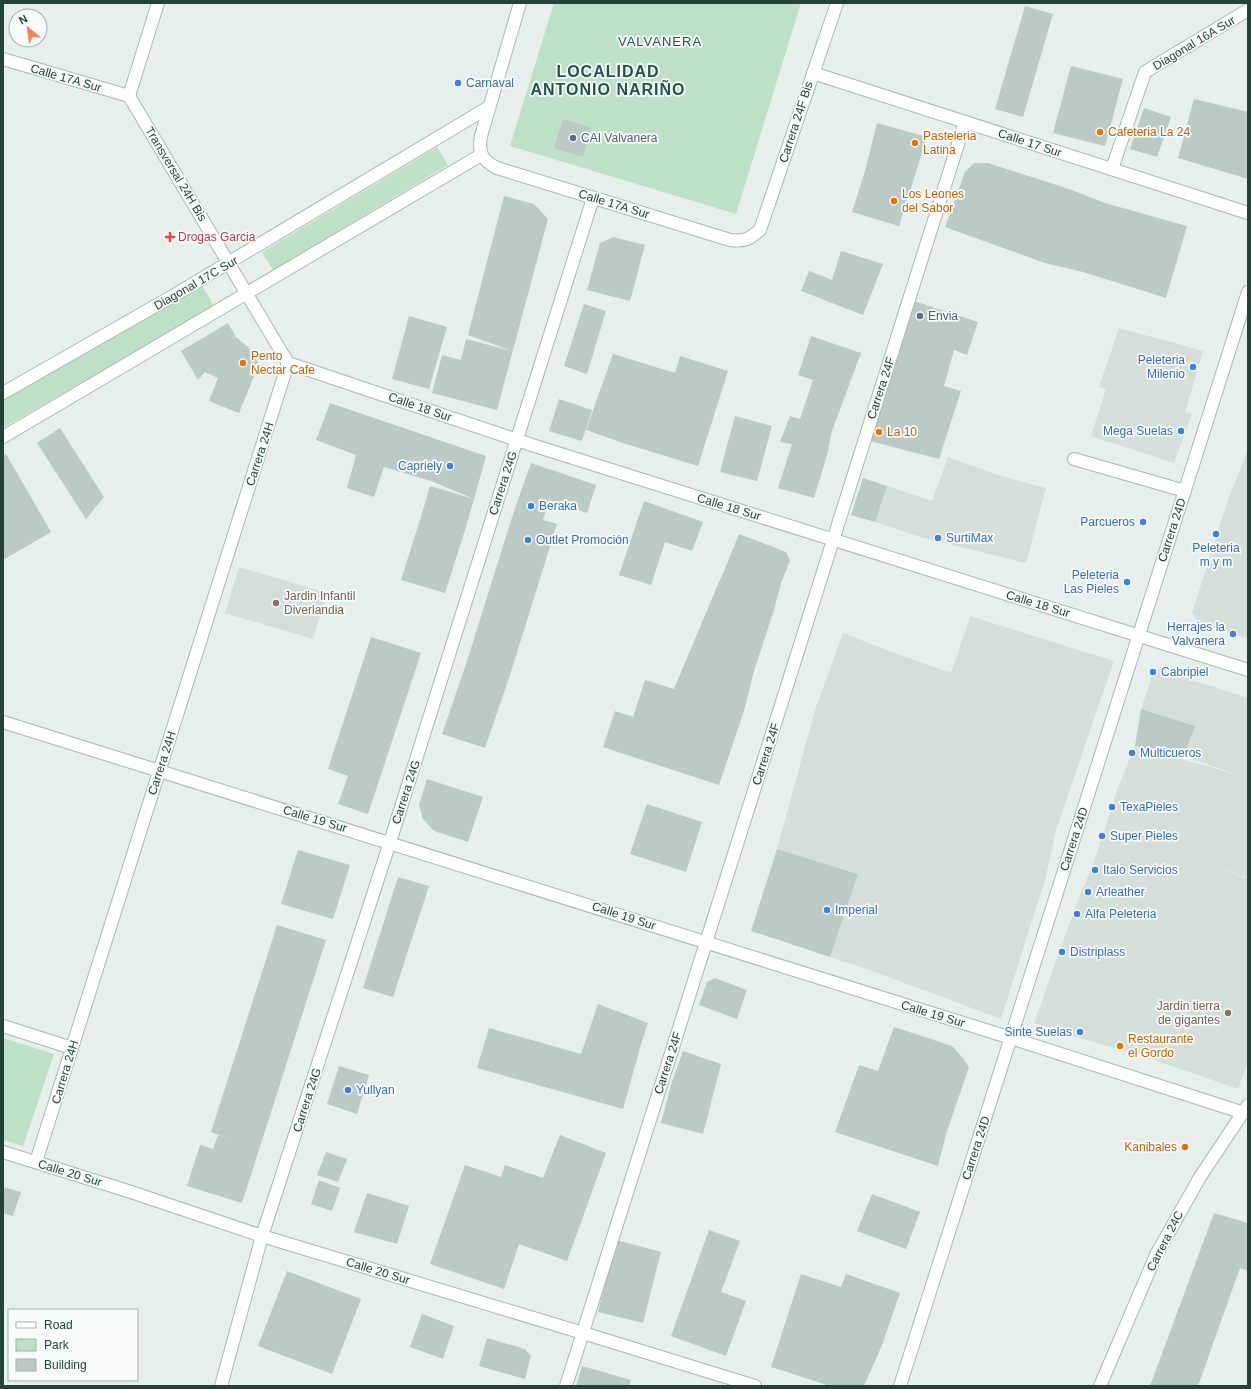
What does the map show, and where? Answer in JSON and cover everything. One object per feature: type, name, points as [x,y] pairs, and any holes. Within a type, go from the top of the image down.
[{"type":"street","points":[[130,96],[158,3]]},
{"type":"street","points":[[3,437],[482,155],[479,147],[480,136],[520,3]]},
{"type":"street","name":"Carrera 24F Bis","points":[[751,237],[760,230],[837,3]]},
{"type":"street","name":"Diagonal 16A Sur","points":[[1112,169],[1145,72],[1248,10]]},
{"type":"street","name":"Calle 17A Sur","points":[[3,59],[130,96]]},
{"type":"street","name":"Calle 17 Sur","points":[[813,73],[1248,213]]},
{"type":"street","name":"Transversal 24H Bis","points":[[130,96],[247,293]]},
{"type":"street","name":"Diagonal 17C Sur","points":[[3,393],[229,263],[489,107]]},
{"type":"street","name":"Carrera 24F","points":[[566,1386],[966,122]]},
{"type":"street","name":"Calle 17A Sur","points":[[482,155],[486,162],[497,168],[730,240],[745,240],[751,237]]},
{"type":"street","name":"Carrera 24G","points":[[221,1386],[262,1236],[390,842],[593,198]]},
{"type":"street","name":"Carrera 24D","points":[[900,1386],[1248,292]]},
{"type":"street","points":[[247,293],[288,363]]},
{"type":"street","name":"Calle 18 Sur","points":[[288,363],[516,440],[1248,670]]},
{"type":"street","name":"Carrera 24H","points":[[36,1162],[288,363]]},
{"type":"street","points":[[1074,458],[1185,491]]},
{"type":"street","name":"Calle 19 Sur","points":[[3,722],[390,842],[1011,1038],[1246,1109]]},
{"type":"street","points":[[3,1026],[72,1048]]},
{"type":"street","name":"Carrera 24C","points":[[1100,1386],[1156,1255],[1200,1176],[1246,1109]]},
{"type":"street","name":"Calle 20 Sur","points":[[3,1152],[128,1191],[262,1236],[755,1386]]},
{"type":"shaded area","points":[[1119,328],[1203,351],[1185,412],[1192,414],[1174,463],[1091,436],[1106,389],[1099,387]]},
{"type":"shaded area","points":[[1248,449],[1248,639],[1199,623],[1192,613],[1227,503]]},
{"type":"shaded area","points":[[948,457],[998,475],[1046,488],[1026,563],[920,537],[875,522],[887,486],[932,501]]},
{"type":"shaded area","name":"Jardin Infantil Diverlandia","points":[[239,567],[327,593],[313,639],[225,613]]},
{"type":"shaded area","points":[[970,616],[1114,661],[1056,830],[1045,880],[1001,1019],[864,968],[830,957],[858,874],[777,849],[815,710],[843,633],[951,673]]},
{"type":"shaded area","points":[[1155,668],[1248,698],[1248,878],[1209,864],[1248,879],[1248,1061],[1238,1089],[1155,1060],[1034,1023],[1078,900],[1094,862],[1117,790],[1135,746],[1238,775],[1184,756],[1195,726],[1141,709]]},
{"type":"green space","points":[[554,3],[801,3],[736,214],[510,146]]},
{"type":"green space","points":[[437,147],[448,165],[273,270],[262,252]]},
{"type":"green space","points":[[201,284],[214,306],[3,428],[3,398]]},
{"type":"green space","points":[[3,1038],[54,1054],[23,1146],[3,1140]]},
{"type":"building","points":[[1025,6],[1053,14],[1023,117],[995,109]]},
{"type":"building","points":[[1071,66],[1123,79],[1105,146],[1053,133]]},
{"type":"building","points":[[1194,99],[1248,112],[1248,179],[1178,158]]},
{"type":"building","points":[[1144,108],[1171,117],[1157,157],[1130,149]]},
{"type":"building","name":"CAI Valvanera","points":[[563,119],[591,128],[583,157],[554,148]]},
{"type":"building","points":[[877,123],[927,137],[899,226],[852,212],[865,171]]},
{"type":"building","points":[[974,163],[988,163],[1069,189],[1105,203],[1187,226],[1166,298],[1083,272],[1045,263],[945,227],[965,172]]},
{"type":"building","points":[[504,196],[534,204],[548,219],[497,410],[432,393],[442,355],[461,360],[466,339],[512,351],[468,335]]},
{"type":"building","points":[[613,237],[645,245],[630,301],[587,290],[600,243]]},
{"type":"building","points":[[841,251],[883,264],[863,315],[801,291],[809,271],[832,280]]},
{"type":"building","points":[[914,301],[978,322],[967,355],[954,350],[944,386],[961,391],[939,459],[870,441]]},
{"type":"building","points":[[584,304],[606,311],[587,374],[564,366]]},
{"type":"building","points":[[409,316],[447,327],[429,389],[392,379]]},
{"type":"building","points":[[228,323],[236,337],[248,347],[259,364],[239,413],[209,401],[218,378],[205,372],[198,380],[181,351]]},
{"type":"building","points":[[811,336],[861,353],[832,431],[827,455],[814,498],[778,488],[792,444],[780,442],[790,416],[800,419],[813,380],[798,375]]},
{"type":"building","points":[[613,354],[675,373],[680,356],[728,371],[698,466],[586,430]]},
{"type":"building","points":[[559,399],[592,410],[582,441],[549,431]]},
{"type":"building","points":[[330,403],[486,456],[474,499],[431,481],[384,467],[374,497],[347,488],[356,455],[316,440]]},
{"type":"building","points":[[735,416],[772,426],[757,481],[720,472]]},
{"type":"building","points":[[60,428],[104,497],[86,519],[37,443]]},
{"type":"building","points":[[6,454],[51,532],[3,560],[3,456]]},
{"type":"building","points":[[531,463],[596,485],[587,513],[549,500],[543,520],[557,524],[510,675],[485,748],[442,734]]},
{"type":"building","points":[[863,478],[887,486],[875,522],[851,515]]},
{"type":"building","points":[[430,486],[474,499],[445,593],[401,580]]},
{"type":"building","points":[[644,501],[703,522],[692,551],[665,542],[651,585],[619,575]]},
{"type":"building","points":[[739,534],[786,552],[790,561],[781,583],[774,610],[754,671],[744,711],[719,785],[603,747],[615,711],[633,717],[645,680],[674,689]]},
{"type":"building","points":[[371,637],[421,653],[368,814],[338,804],[348,776],[328,769]]},
{"type":"building","points":[[1141,709],[1195,726],[1184,756],[1135,746]]},
{"type":"building","points":[[427,779],[483,797],[468,842],[434,831],[423,819],[419,805]]},
{"type":"building","points":[[647,804],[702,822],[686,872],[630,854]]},
{"type":"building","points":[[777,849],[858,874],[830,957],[751,931]]},
{"type":"building","points":[[298,850],[350,865],[333,919],[281,904]]},
{"type":"building","points":[[398,877],[429,886],[393,997],[363,988]]},
{"type":"building","points":[[277,925],[326,940],[242,1203],[187,1186],[200,1145],[213,1149],[218,1135],[230,1139],[211,1132]]},
{"type":"building","points":[[715,978],[747,990],[737,1019],[699,1005],[707,982]]},
{"type":"building","points":[[598,1004],[648,1023],[623,1109],[477,1068],[489,1028],[581,1054]]},
{"type":"building","points":[[894,1027],[952,1046],[969,1067],[946,1134],[938,1166],[835,1132],[859,1065],[878,1071]]},
{"type":"building","points":[[683,1051],[721,1064],[703,1134],[661,1123],[672,1082]]},
{"type":"building","name":"Yullyan","points":[[339,1066],[369,1075],[357,1114],[327,1104]]},
{"type":"building","points":[[560,1135],[606,1153],[567,1261],[519,1244],[504,1289],[430,1264],[465,1165],[501,1177],[505,1165],[543,1178]]},
{"type":"building","points":[[326,1152],[347,1159],[338,1182],[317,1175]]},
{"type":"building","points":[[319,1180],[340,1188],[332,1211],[311,1204]]},
{"type":"building","points":[[3,1187],[21,1192],[13,1216],[3,1213]]},
{"type":"building","points":[[367,1193],[409,1206],[397,1244],[354,1232]]},
{"type":"building","points":[[872,1194],[920,1212],[906,1249],[857,1231]]},
{"type":"building","points":[[1214,1213],[1248,1223],[1248,1271],[1240,1268],[1198,1386],[1150,1386]]},
{"type":"building","points":[[709,1230],[740,1241],[721,1292],[746,1301],[726,1356],[671,1336]]},
{"type":"building","points":[[616,1240],[661,1252],[643,1323],[598,1312]]},
{"type":"building","points":[[287,1271],[361,1299],[332,1374],[258,1346]]},
{"type":"building","points":[[801,1274],[841,1287],[846,1274],[900,1293],[882,1345],[864,1386],[830,1386],[771,1367]]},
{"type":"building","points":[[422,1314],[454,1326],[443,1359],[410,1347]]},
{"type":"building","points":[[487,1338],[525,1349],[531,1356],[525,1379],[479,1366]]},
{"type":"building","points":[[582,1366],[631,1380],[629,1386],[576,1386]]},
{"type":"place","name":"Carnaval","points":[[458,83]]},
{"type":"place","name":"Cafeteria La 24","points":[[1100,132]]},
{"type":"place","name":"CAI Valvanera","points":[[573,138]]},
{"type":"place","name":"Pasteleria Latina","points":[[915,143]]},
{"type":"place","name":"Los Leones del Sabor","points":[[894,201]]},
{"type":"place","name":"Drogas Garcia","points":[[170,237]]},
{"type":"place","name":"Envia","points":[[920,316]]},
{"type":"place","name":"Pento Nectar Cafe","points":[[243,363]]},
{"type":"place","name":"Peleteria Milenio","points":[[1193,367]]},
{"type":"place","name":"Mega Suelas","points":[[1181,431]]},
{"type":"place","name":"La 10","points":[[879,432]]},
{"type":"place","name":"Capriely","points":[[450,466]]},
{"type":"place","name":"Beraka","points":[[531,506]]},
{"type":"place","name":"Parcueros","points":[[1143,522]]},
{"type":"place","name":"Peleteria m y m","points":[[1216,534]]},
{"type":"place","name":"SurtiMax","points":[[938,538]]},
{"type":"place","name":"Outlet Promoción","points":[[528,540]]},
{"type":"place","name":"Peleteria Las Pieles","points":[[1127,582]]},
{"type":"place","name":"Jardin Infantil Diverlandia","points":[[276,603]]},
{"type":"place","name":"Herrajes la Valvanera","points":[[1233,634]]},
{"type":"place","name":"Cabripiel","points":[[1153,672]]},
{"type":"place","name":"Multicueros","points":[[1132,753]]},
{"type":"place","name":"TexaPieles","points":[[1112,807]]},
{"type":"place","name":"Super Pieles","points":[[1102,836]]},
{"type":"place","name":"Italo Servicios","points":[[1095,870]]},
{"type":"place","name":"Arleather","points":[[1088,892]]},
{"type":"place","name":"Imperial","points":[[827,910]]},
{"type":"place","name":"Alfa Peleteria","points":[[1077,914]]},
{"type":"place","name":"Distriplass","points":[[1062,952]]},
{"type":"place","name":"Jardin tierra de gigantes","points":[[1228,1013]]},
{"type":"place","name":"Sinte Suelas","points":[[1080,1032]]},
{"type":"place","name":"Restaurante el Gordo","points":[[1120,1046]]},
{"type":"place","name":"Yullyan","points":[[348,1090]]},
{"type":"place","name":"Kanibales","points":[[1185,1147]]},
{"type":"district","name":"VALVANERA","points":[[660,41]]},
{"type":"district","name":"LOCALIDAD ANTONIO NARIÑO","points":[[608,80]]}]
